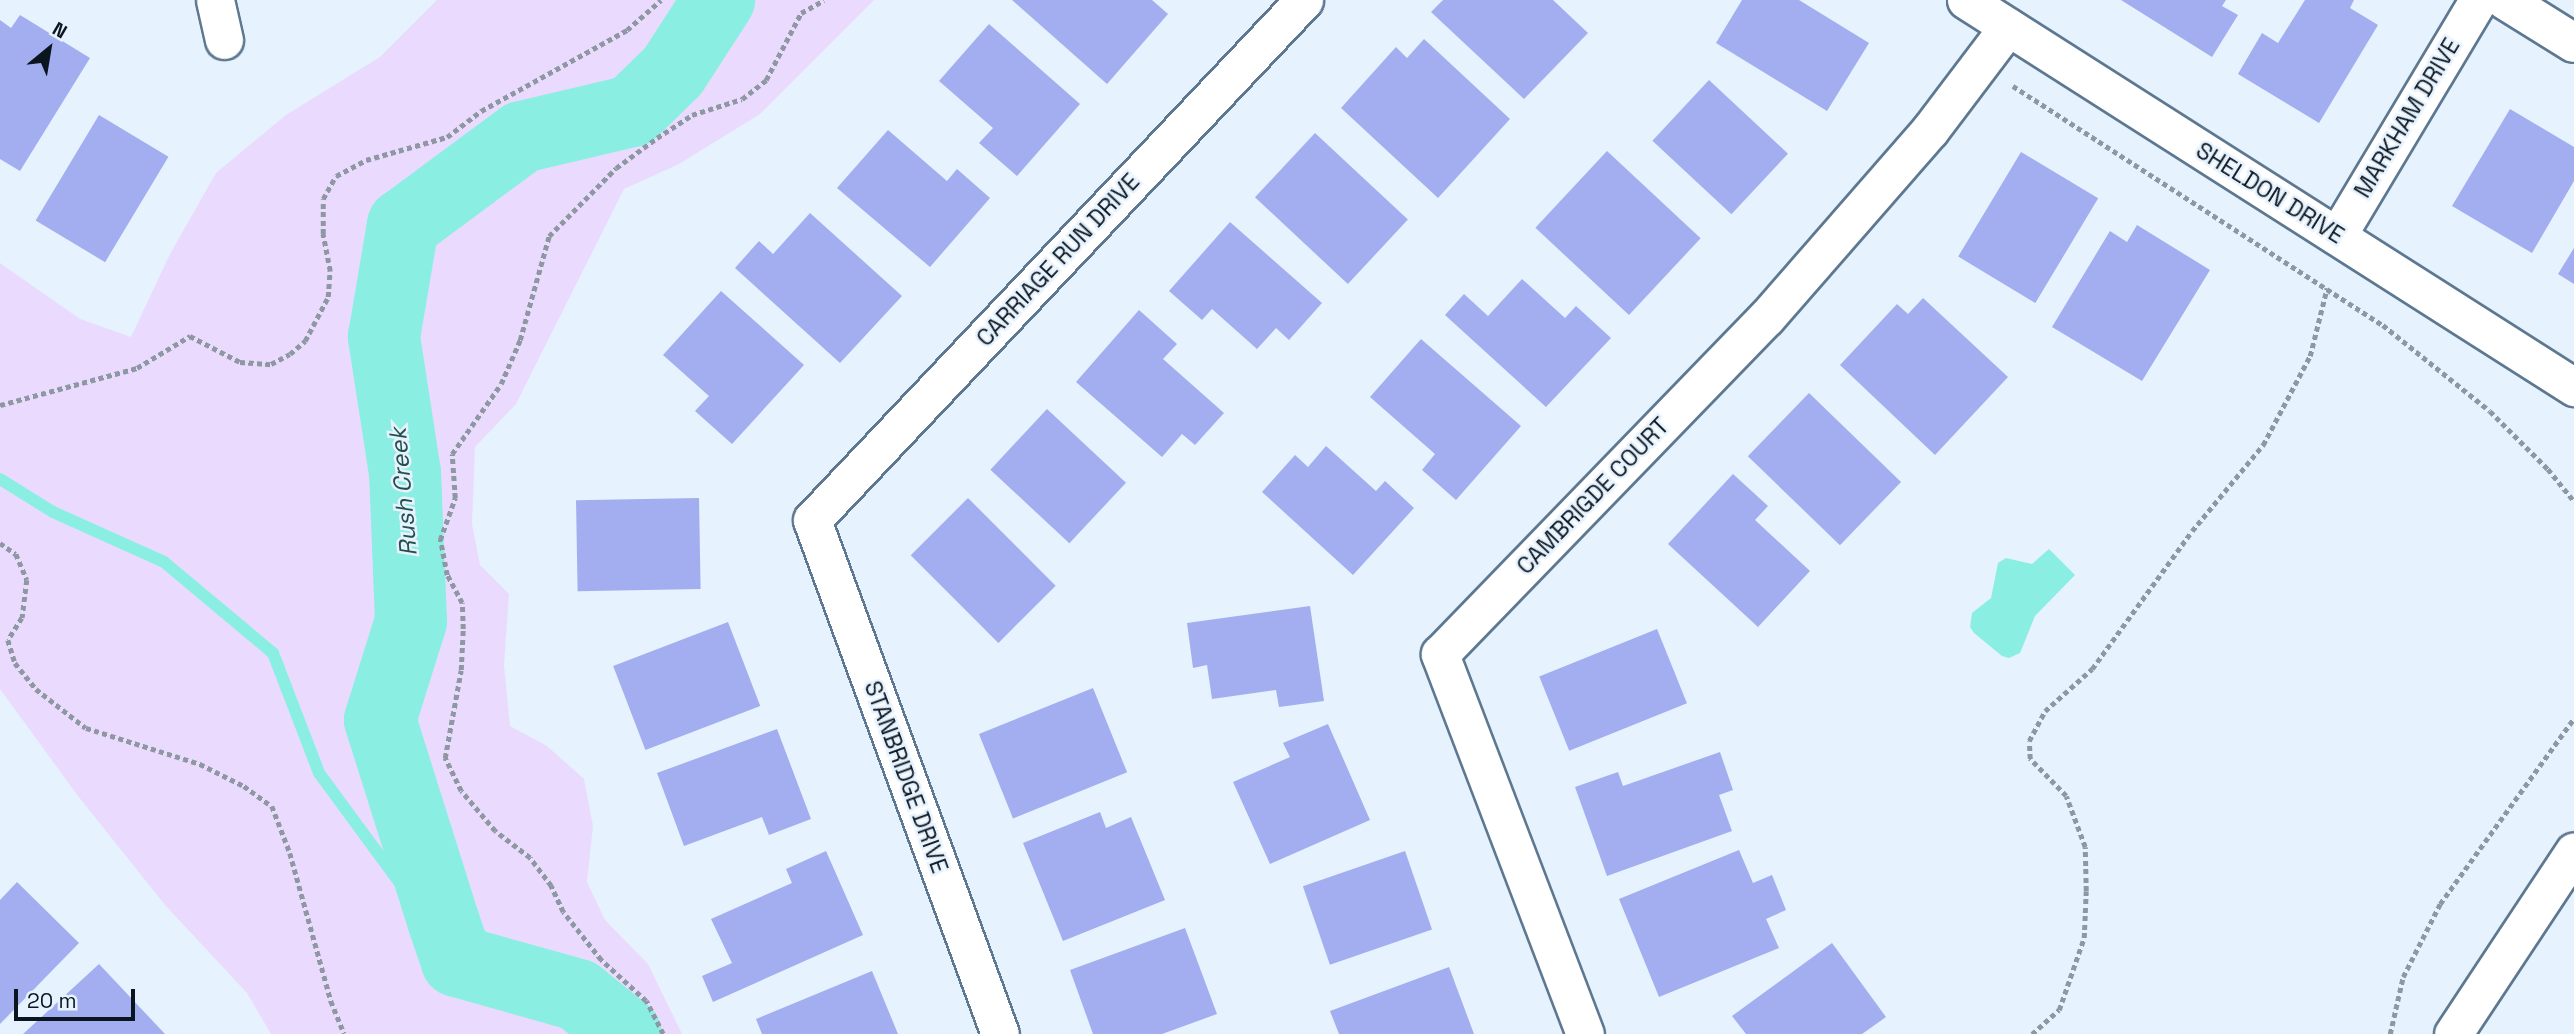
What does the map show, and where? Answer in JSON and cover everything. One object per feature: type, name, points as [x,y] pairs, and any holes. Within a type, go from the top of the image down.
[{"type":"main road","points":[[2505,0],[2574,43]]},
{"type":"street","points":[[215,0],[224,40]]},
{"type":"street","name":"CARRIAGE RUN DRIVE","points":[[812,520],[1304,0]]},
{"type":"street","name":"SHELDON DRIVE","points":[[1966,0],[2574,387]]},
{"type":"street","name":"MARKHAM DRIVE","points":[[2337,236],[2478,0]]},
{"type":"street","name":"CAMBRIGDE COURT","points":[[1585,1034],[1440,654],[1766,318],[1930,130],[2008,27]]},
{"type":"street","name":"STANBRIDGE DRIVE","points":[[812,520],[1000,1034]]},
{"type":"street","points":[[2453,1034],[2574,851]]},
{"type":"path","points":[[0,405],[137,368],[190,336],[240,362],[271,364],[290,354],[305,341],[328,297],[330,271],[323,234],[323,199],[336,176],[366,160],[447,136],[481,111],[627,30],[661,0]]},
{"type":"path","points":[[663,1034],[646,1000],[601,960],[563,912],[551,886],[530,858],[495,831],[461,791],[445,758],[461,670],[463,629],[462,603],[447,575],[440,540],[455,498],[452,454],[501,384],[520,340],[549,236],[616,168],[657,138],[692,115],[742,99],[766,80],[802,13],[824,0]]},
{"type":"path","points":[[1980,65],[2383,325],[2490,411],[2574,502]]},
{"type":"path","points":[[2032,1034],[2059,1010],[2084,938],[2086,891],[2085,847],[2066,796],[2030,759],[2029,741],[2045,710],[2092,669],[2192,531],[2263,445],[2310,356],[2327,288]]},
{"type":"path","points":[[0,543],[16,554],[27,580],[22,618],[8,640],[15,663],[36,689],[86,728],[200,764],[244,786],[272,806],[290,853],[331,1000],[344,1034]]},
{"type":"path","points":[[2390,1034],[2403,977],[2440,904],[2574,718]]},
{"type":"shaded area","points":[[437,0],[874,0],[760,114],[679,164],[624,189],[516,404],[475,447],[472,524],[480,565],[509,594],[504,665],[510,726],[547,746],[584,779],[593,826],[587,882],[605,920],[648,964],[682,1034],[271,1034],[247,993],[165,905],[78,796],[0,689],[0,263],[80,319],[131,337],[170,254],[216,173],[286,115],[380,57]]},
{"type":"shaded area","points":[[2049,549],[2075,575],[2035,616],[2020,653],[2009,658],[2002,656],[1974,633],[1970,627],[1972,613],[1991,598],[1998,563],[2006,558],[2032,564]]},
{"type":"building","points":[[1012,0],[1152,0],[1168,14],[1107,84]]},
{"type":"building","points":[[1443,0],[1553,0],[1588,33],[1524,99],[1431,12]]},
{"type":"building","points":[[1742,0],[1799,0],[1869,43],[1827,111],[1716,43]]},
{"type":"building","points":[[2121,0],[2226,0],[2222,6],[2238,15],[2212,57]]},
{"type":"building","points":[[2305,0],[2354,0],[2350,8],[2378,25],[2319,123],[2238,74],[2262,33],[2278,43]]},
{"type":"building","points":[[20,15],[90,58],[20,171],[0,159],[0,20],[11,28]]},
{"type":"building","points":[[989,24],[1080,104],[1017,176],[979,143],[993,128],[939,81]]},
{"type":"building","points":[[1424,39],[1510,119],[1438,198],[1341,108],[1396,47],[1407,58]]},
{"type":"building","points":[[1709,80],[1788,154],[1731,214],[1652,141]]},
{"type":"building","points":[[2510,109],[2574,147],[2574,181],[2532,253],[2452,206]]},
{"type":"building","points":[[99,115],[168,157],[105,262],[36,220]]},
{"type":"building","points":[[888,130],[947,181],[957,169],[990,198],[930,267],[837,188]]},
{"type":"building","points":[[1315,133],[1408,220],[1348,284],[1255,197]]},
{"type":"building","points":[[1607,151],[1701,238],[1629,315],[1535,228]]},
{"type":"building","points":[[2021,152],[2098,198],[2035,303],[1958,257]]},
{"type":"building","points":[[810,213],[902,296],[840,363],[735,268],[759,241],[773,254]]},
{"type":"building","points":[[1230,222],[1322,303],[1289,340],[1276,328],[1257,349],[1212,309],[1202,320],[1169,291]]},
{"type":"building","points":[[2137,225],[2210,270],[2142,381],[2052,327],[2110,231],[2127,242]]},
{"type":"building","points":[[2574,248],[2574,284],[2558,274]]},
{"type":"building","points":[[1522,279],[1565,318],[1576,306],[1611,338],[1546,407],[1445,315],[1464,294],[1488,316]]},
{"type":"building","points":[[721,291],[804,365],[732,444],[695,411],[709,396],[663,355]]},
{"type":"building","points":[[1923,298],[2008,377],[1935,455],[1840,365],[1897,304],[1908,314]]},
{"type":"building","points":[[1139,310],[1177,344],[1163,359],[1224,413],[1195,445],[1182,434],[1162,457],[1076,382]]},
{"type":"building","points":[[1421,339],[1521,426],[1456,500],[1422,470],[1435,454],[1370,397]]},
{"type":"building","points":[[1809,393],[1901,482],[1840,545],[1748,456]]},
{"type":"building","points":[[1047,409],[1126,483],[1069,543],[990,470]]},
{"type":"building","points":[[1326,446],[1376,491],[1385,481],[1414,508],[1353,575],[1262,492],[1295,455],[1308,467]]},
{"type":"building","points":[[1733,474],[1768,506],[1755,520],[1810,571],[1758,627],[1668,544]]},
{"type":"building","points":[[699,498],[701,589],[578,591],[576,500]]},
{"type":"building","points":[[968,498],[1056,586],[998,643],[911,555]]},
{"type":"building","points":[[1310,606],[1324,701],[1279,707],[1276,690],[1212,699],[1207,665],[1193,668],[1187,623]]},
{"type":"building","points":[[728,622],[760,706],[645,750],[613,666]]},
{"type":"building","points":[[1657,629],[1687,703],[1569,751],[1539,677]]},
{"type":"building","points":[[1093,688],[1127,772],[1013,818],[979,734]]},
{"type":"building","points":[[1328,724],[1370,820],[1270,864],[1233,782],[1290,757],[1283,743]]},
{"type":"building","points":[[777,729],[811,819],[769,835],[762,817],[684,846],[657,773]]},
{"type":"building","points":[[1720,752],[1733,790],[1719,795],[1732,831],[1607,876],[1575,787],[1618,772],[1623,786]]},
{"type":"building","points":[[1100,812],[1106,828],[1131,817],[1165,900],[1063,941],[1023,843]]},
{"type":"building","points":[[1739,850],[1753,883],[1772,875],[1786,910],[1766,919],[1779,948],[1659,997],[1619,899]]},
{"type":"building","points":[[826,851],[863,935],[713,1002],[702,976],[732,963],[711,919],[792,883],[786,869]]},
{"type":"building","points":[[1405,851],[1432,929],[1330,965],[1303,886]]},
{"type":"building","points":[[17,882],[79,943],[0,1024],[0,900]]},
{"type":"building","points":[[1185,928],[1217,1014],[1162,1034],[1093,1034],[1070,970]]},
{"type":"building","points":[[1832,943],[1886,1017],[1862,1034],[1746,1034],[1732,1016]]},
{"type":"building","points":[[99,964],[165,1034],[23,1034]]},
{"type":"building","points":[[1449,967],[1474,1034],[1339,1034],[1330,1011]]},
{"type":"building","points":[[872,971],[898,1034],[762,1034],[756,1019]]},
{"type":"waterway","name":"Rush Creek","points":[[626,1034],[578,995],[457,961],[380,720],[411,621],[405,473],[384,337],[403,225],[522,137],[632,111],[673,71],[719,0]]},
{"type":"waterway","points":[[0,479],[53,512],[164,562],[273,653],[319,773],[457,961]]}]
